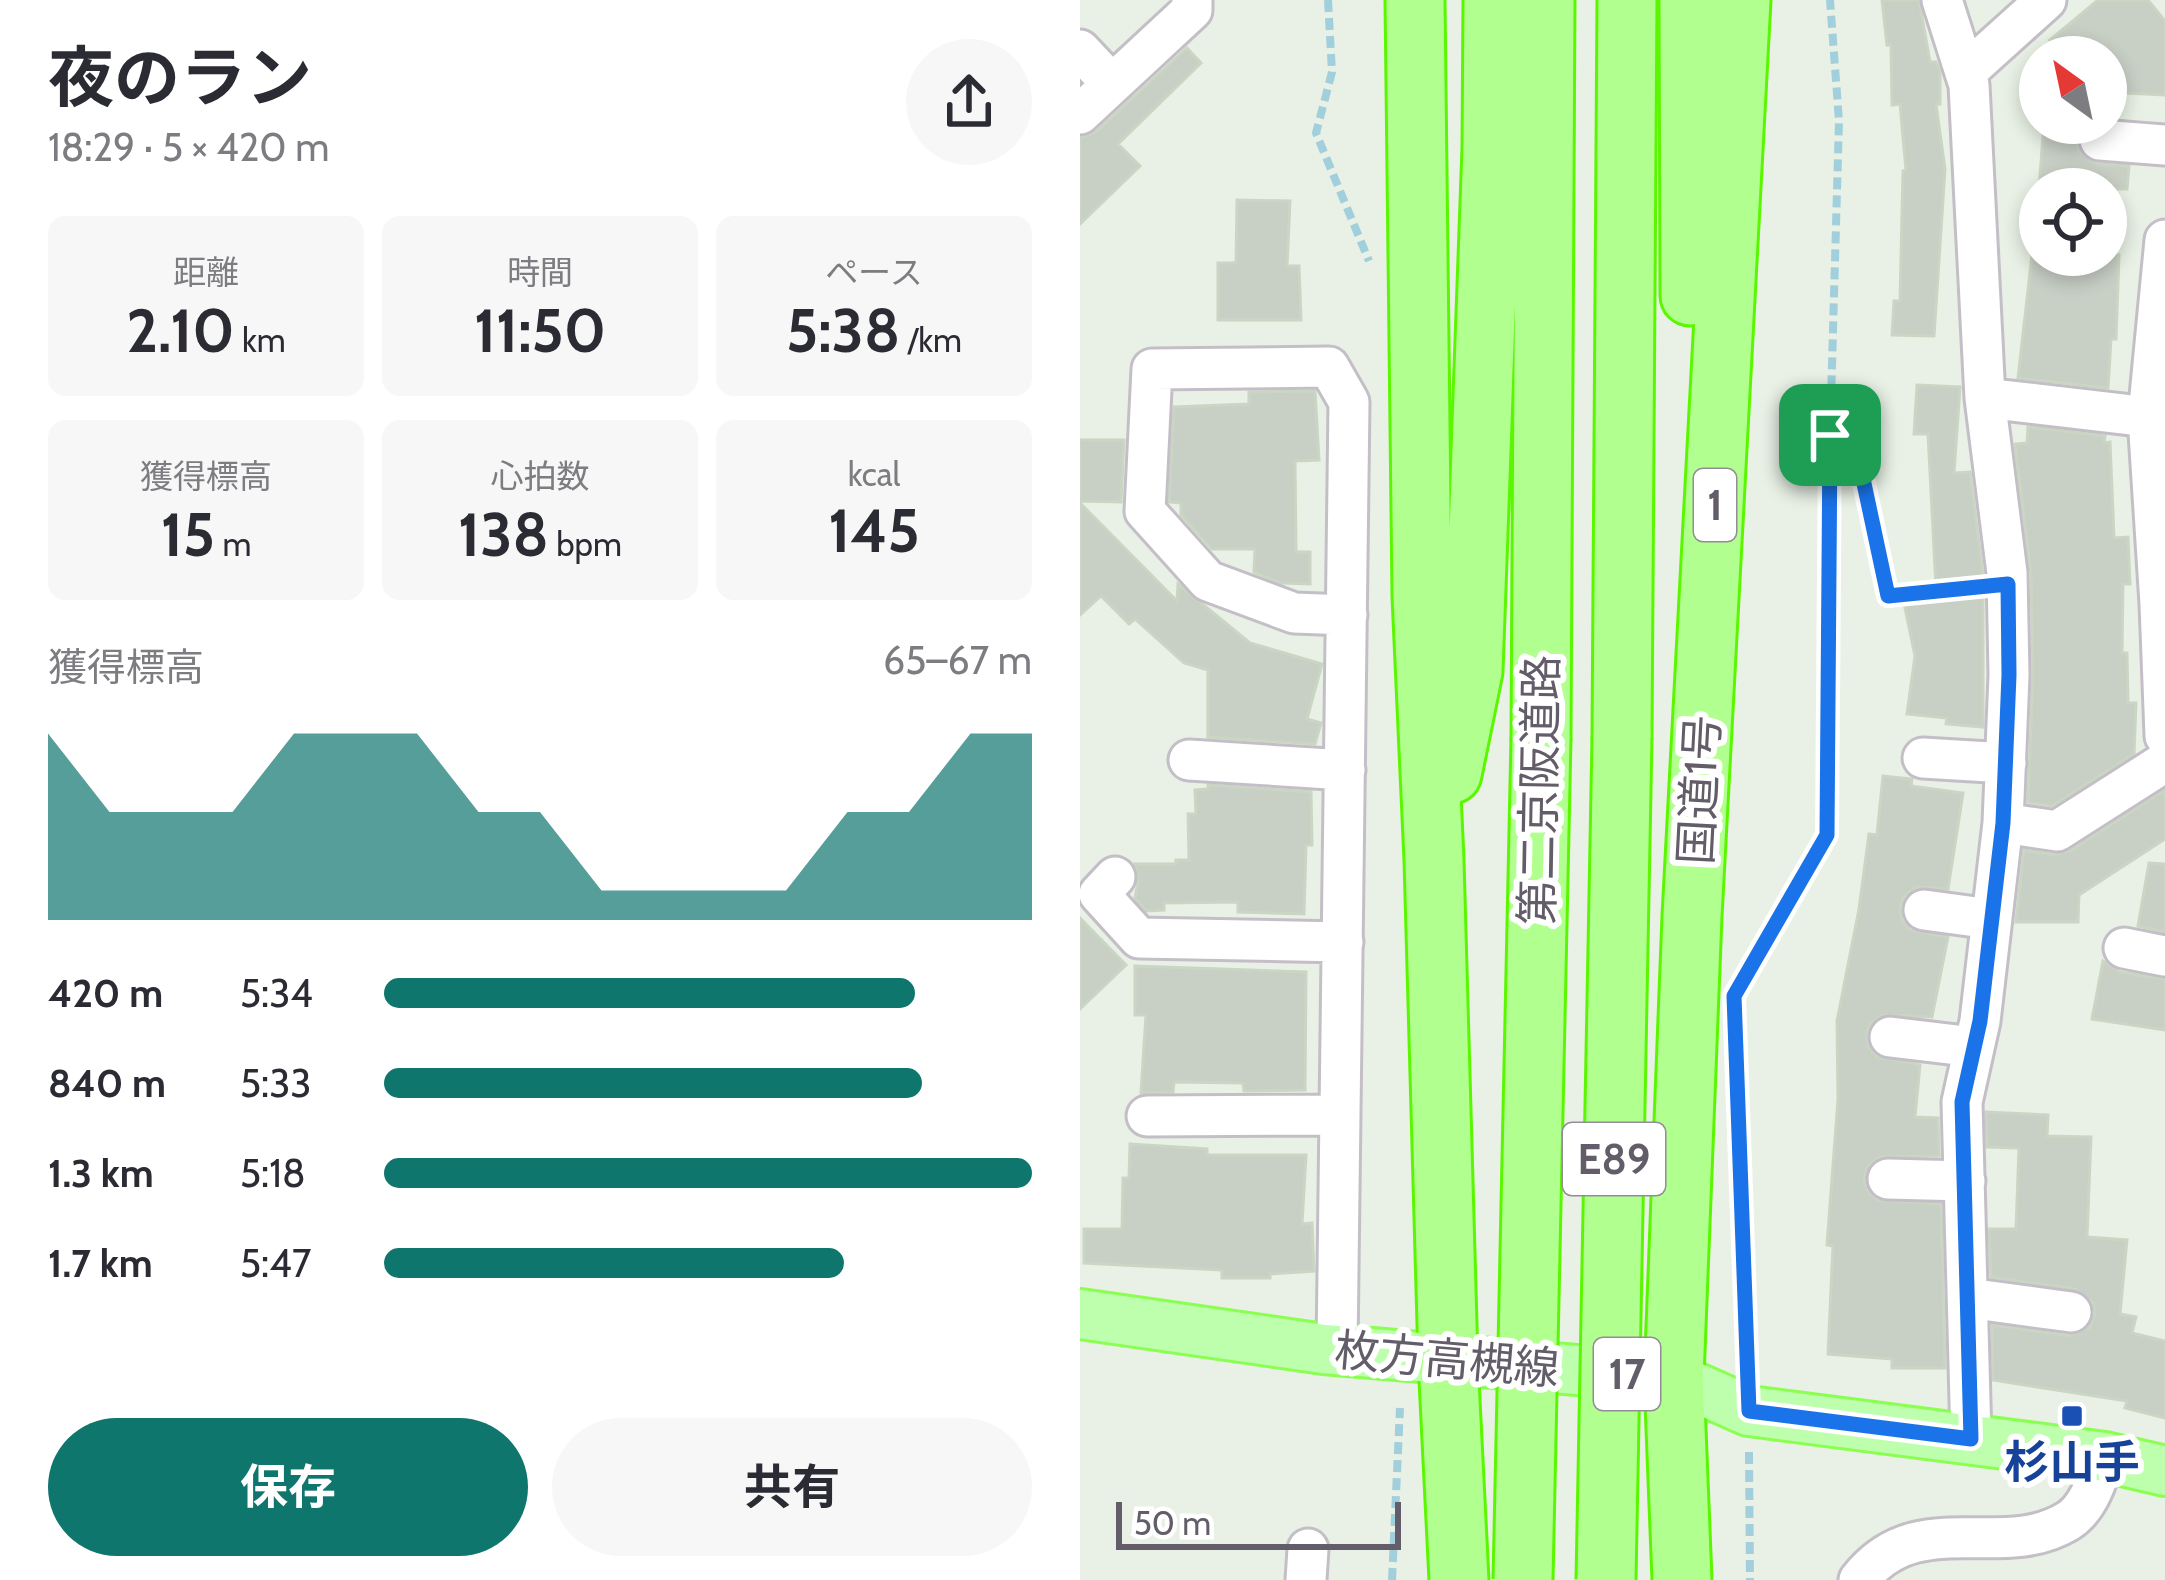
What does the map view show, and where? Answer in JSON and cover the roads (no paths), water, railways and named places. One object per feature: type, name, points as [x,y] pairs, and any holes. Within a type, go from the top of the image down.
[{"type":"highway","points":[[1415,0],[1422,596],[1459,1580]]},
{"type":"highway","points":[[1434,860],[1472,671],[1492,148],[1492,0]]},
{"type":"highway","name":"第二京阪道路","points":[[1523,1580],[1541,738],[1545,0]]},
{"type":"highway","name":"第二京阪道路","points":[[1606,1580],[1622,737],[1627,0]]},
{"type":"highway","points":[[1689,0],[1692,916]]},
{"type":"highway","name":"国道1号","points":[[1682,1580],[1674,1378],[1692,916],[1741,0]]},
{"type":"main road","name":"枚方高槻線","points":[[1080,1314],[1337,1350],[1674,1378],[1749,1411],[2105,1457],[2165,1471]]},
{"type":"street","points":[[1080,114],[1192,10],[1192,0]]},
{"type":"street","points":[[1942,0],[1969,86],[1985,398],[2008,584],[2003,823],[1974,1047],[1962,1102],[1971,1439]]},
{"type":"street","points":[[1965,73],[2046,0]]},
{"type":"street","points":[[1080,50],[1112,84]]},
{"type":"street","points":[[2127,142],[2165,145]]},
{"type":"street","points":[[2165,240],[2157,418],[2165,736]]},
{"type":"street","points":[[1337,1350],[1343,943],[1347,615],[1349,402],[1329,367],[1152,369],[1145,511],[1208,581],[1294,613],[1347,615]]},
{"type":"street","points":[[1985,398],[2157,418]]},
{"type":"street","points":[[1923,758],[2006,763]]},
{"type":"street","points":[[1189,760],[1345,770]]},
{"type":"street","points":[[2003,823],[2057,831],[2165,762]]},
{"type":"street","points":[[1115,877],[1099,894],[1139,938],[1343,943]]},
{"type":"street","points":[[1924,910],[1991,919]]},
{"type":"street","points":[[2124,949],[2165,956]]},
{"type":"street","points":[[1890,1037],[1974,1047]]},
{"type":"street","points":[[1147,1117],[1340,1115]]},
{"type":"street","points":[[1888,1179],[1965,1181]]},
{"type":"street","points":[[1968,1298],[2071,1312]]},
{"type":"street","points":[[1859,1580],[1893,1549],[1924,1538],[2035,1534],[2070,1520],[2090,1496],[2105,1457]]},
{"type":"place","name":"杉山手","points":[[2072,1416]]}]
